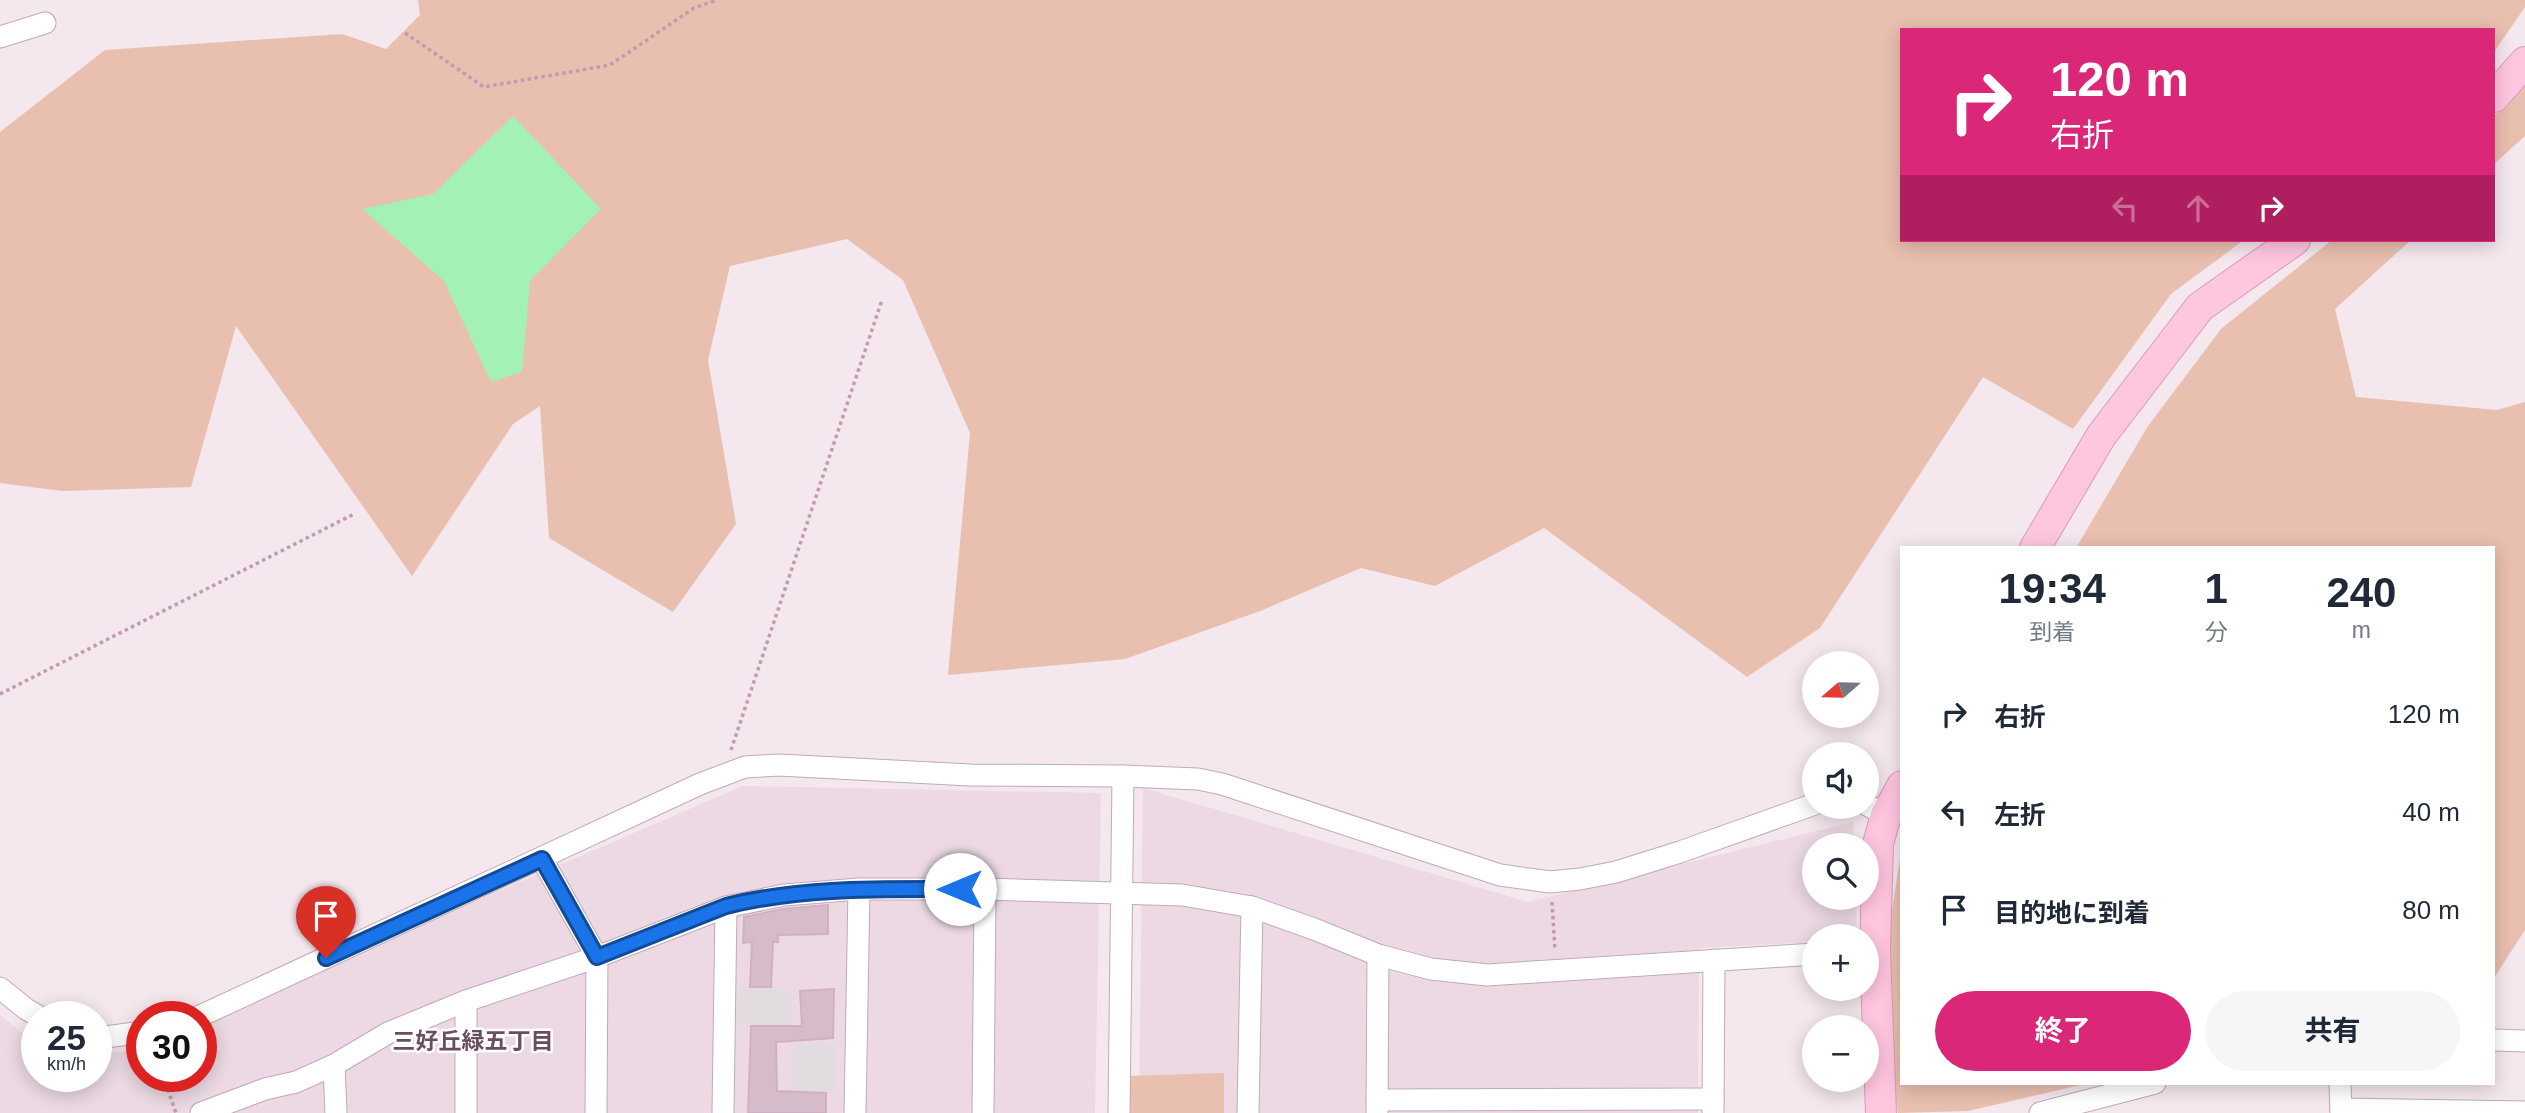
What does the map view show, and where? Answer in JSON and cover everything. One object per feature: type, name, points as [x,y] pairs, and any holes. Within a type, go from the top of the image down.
[{"type":"street","points":[[0,37],[45,23]]},
{"type":"street","points":[[2495,96],[2525,62]]},
{"type":"street","points":[[2036,546],[2101,436],[2200,307],[2292,242]]},
{"type":"street","points":[[217,1008],[722,775],[745,767],[779,765],[970,775],[1123,776],[1209,781],[1500,875],[1550,881],[1616,872],[1802,809]]},
{"type":"street","points":[[1119,1113],[1123,776]]},
{"type":"street","points":[[1879,808],[1900,788]]},
{"type":"street","points":[[1873,924],[1877,819]]},
{"type":"street","points":[[542,859],[597,957],[596,1113]]},
{"type":"street","points":[[984,1113],[985,888]]},
{"type":"street","points":[[201,1113],[265,1089],[296,1082],[334,1065],[388,1033],[466,1001],[597,957],[726,906],[784,895],[859,889],[985,888],[1182,895],[1252,908],[1378,955],[1431,969],[1487,975],[1802,955]]},
{"type":"street","points":[[855,1113],[859,889]]},
{"type":"street","points":[[723,1113],[726,906]]},
{"type":"street","points":[[1248,1113],[1252,908]]},
{"type":"street","points":[[1378,955],[1377,1107],[1713,1106],[1714,960]]},
{"type":"street","points":[[0,988],[21,1005]]},
{"type":"street","points":[[466,1001],[467,1113]]},
{"type":"street","points":[[1874,1001],[1881,1113]]},
{"type":"street","points":[[2495,1040],[2525,1041]]},
{"type":"street","points":[[334,1065],[337,1113]]},
{"type":"street","points":[[2040,1113],[2147,1085]]},
{"type":"street","points":[[2340,1085],[2342,1111],[2525,1112]]},
{"type":"path","points":[[405,33],[484,87],[610,65],[694,8],[717,0]]},
{"type":"path","points":[[722,775],[882,300]]},
{"type":"path","points":[[0,694],[354,514]]},
{"type":"path","points":[[1550,881],[1557,970]]},
{"type":"path","points":[[169,1092],[176,1113]]},
{"type":"shaded area","points":[[418,0],[2525,0],[2525,7],[2495,51],[2495,28],[1900,28],[1900,242],[2241,242],[2171,294],[2073,429],[1983,377],[1820,628],[1747,677],[1544,528],[1435,586],[1361,568],[1260,611],[1125,659],[948,675],[970,433],[903,280],[847,239],[730,266],[708,360],[736,524],[673,612],[549,538],[540,406],[513,424],[412,576],[236,326],[191,487],[62,491],[0,483],[0,132],[105,50],[342,34],[386,49],[420,15]]},
{"type":"shaded area","points":[[2525,81],[2525,136],[2495,163],[2495,115]]},
{"type":"shaded area","points":[[513,116],[601,209],[530,281],[522,372],[491,382],[444,281],[362,209],[433,194]]},
{"type":"shaded area","points":[[2330,242],[2409,242],[2335,309],[2356,397],[2497,410],[2525,402],[2525,930],[2495,976],[2495,546],[2077,546],[2148,426],[2221,329]]},
{"type":"shaded area","points":[[743,786],[1101,793],[1095,1113],[0,1113],[0,1015],[21,1032],[21,1092],[112,1092],[112,1052],[126,1051],[126,1092],[217,1092],[217,1012]]},
{"type":"shaded area","points":[[1143,788],[1528,902],[1802,835],[1802,910],[1856,910],[1857,924],[1802,924],[1802,943],[1699,948],[1698,1113],[1139,1113]]},
{"type":"shaded area","points":[[1853,822],[1853,833],[1808,833]]},
{"type":"shaded area","points":[[1900,859],[1900,1085],[2080,1085],[1968,1111],[1898,1113],[1890,1067],[1888,934]]},
{"type":"shaded area","points":[[738,988],[791,990],[792,1027],[737,1026]]},
{"type":"shaded area","points":[[793,1044],[837,1044],[837,1091],[792,1090]]},
{"type":"shaded area","points":[[1224,1073],[1224,1113],[1125,1113],[1126,1076]]},
{"type":"building","points":[[828,905],[828,934],[778,935],[778,942],[773,942],[771,987],[750,987],[752,942],[743,943],[744,917],[783,909]]},
{"type":"building","points":[[834,989],[833,1038],[776,1042],[777,1091],[826,1093],[826,1113],[748,1113],[751,1026],[802,1026],[800,991]]},
{"type":"district","name":"三好丘緑五丁目","points":[[473,1041]]},
{"type":"route","points":[[326,958],[542,859],[597,957],[726,906],[744,902],[784,895],[859,889],[960,889]]}]
